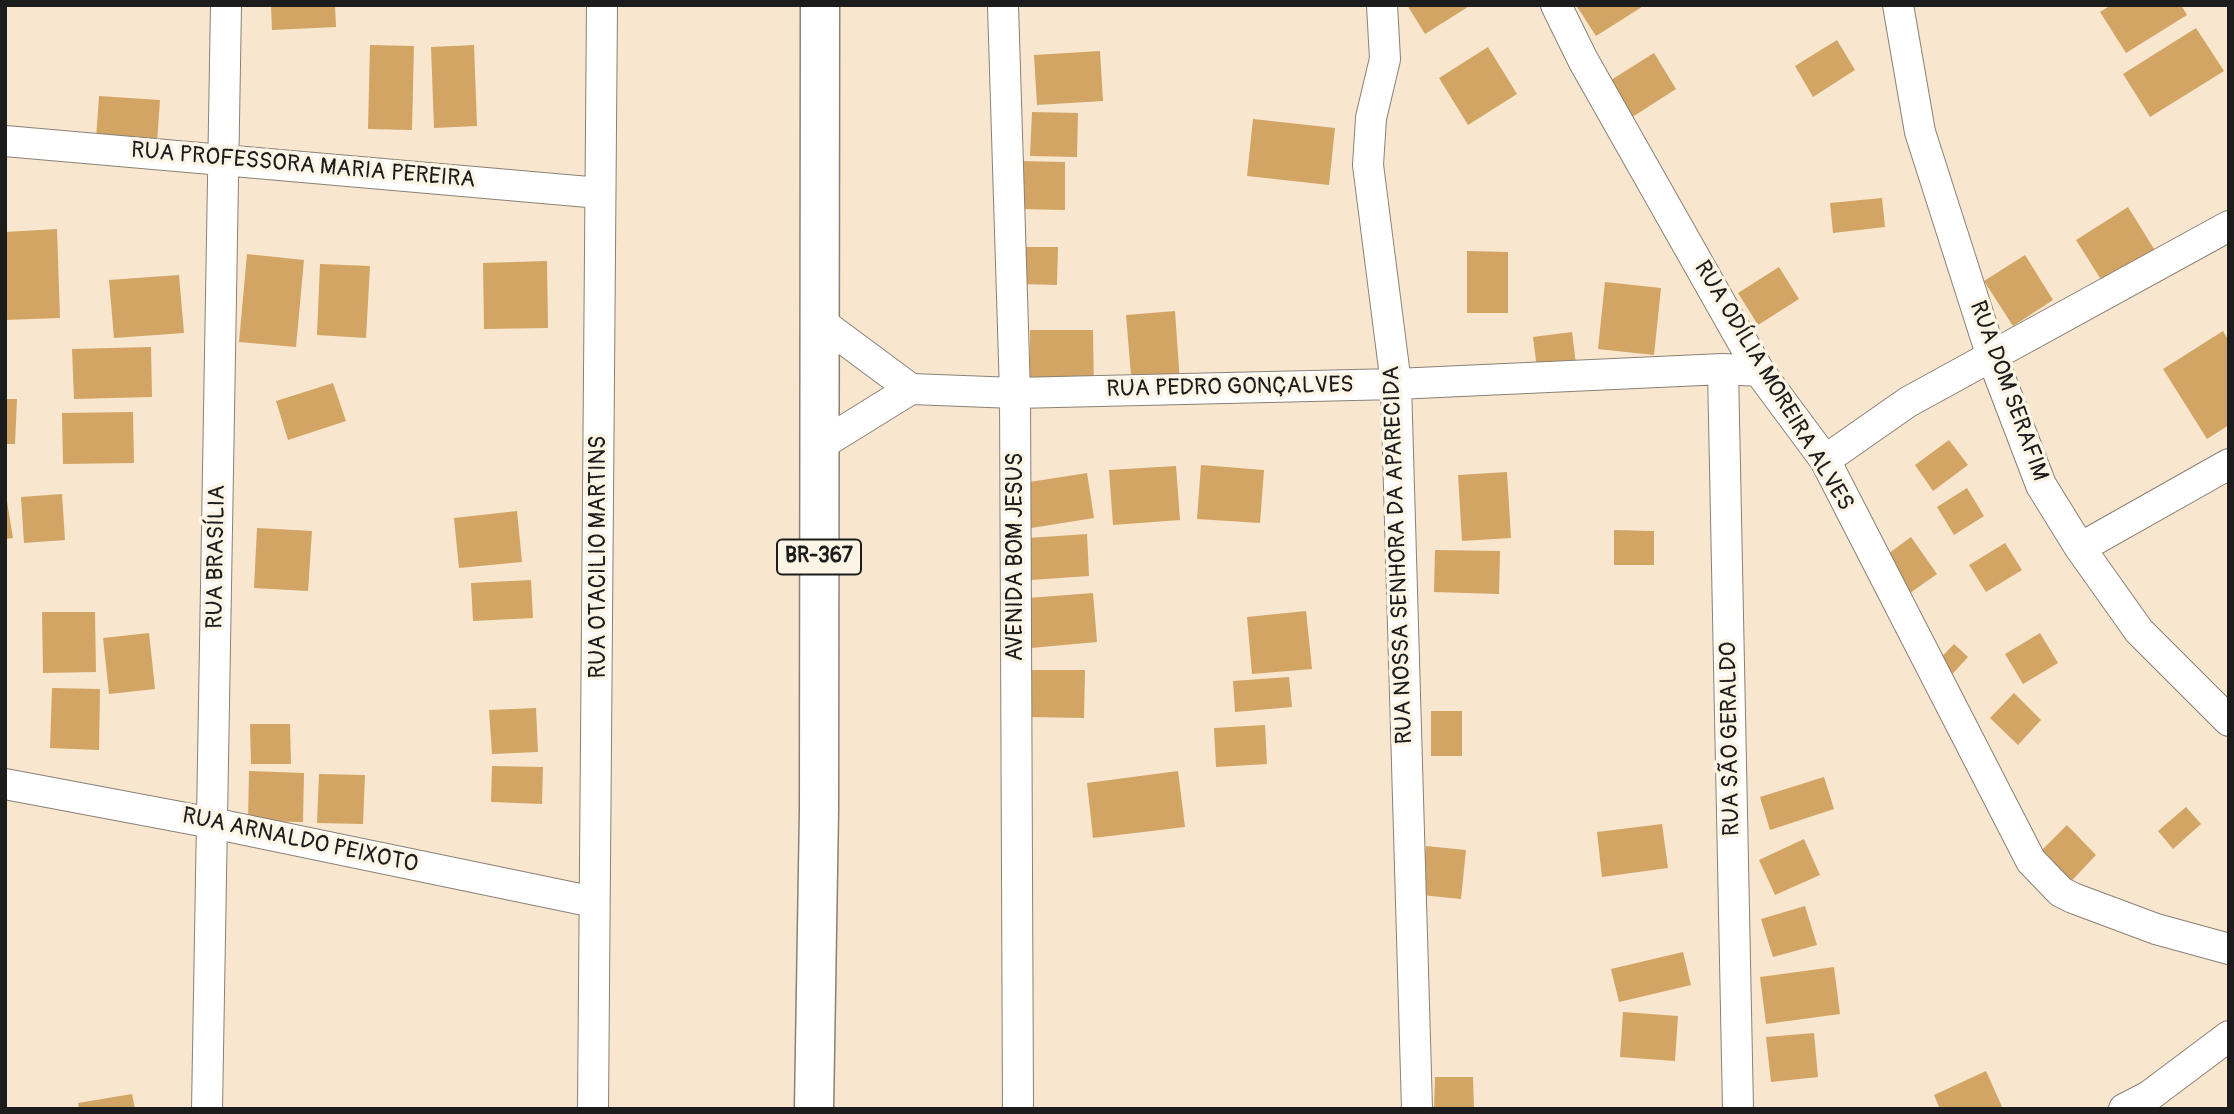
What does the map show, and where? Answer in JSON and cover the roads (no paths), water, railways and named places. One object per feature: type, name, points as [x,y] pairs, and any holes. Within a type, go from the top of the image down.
[{"type":"highway","name":"BR-367","points":[[814,1109],[819,810],[820,5]]},
{"type":"street","name":"RUA BRASÍLIA","points":[[206,1109],[226,5]]},
{"type":"street","name":"RUA OTACILIO MARTINS","points":[[593,1109],[603,5]]},
{"type":"street","name":"AVENIDA BOM JESUS","points":[[1003,5],[1015,393],[1018,1109]]},
{"type":"street","name":"RUA NOSSA SENHORA DA APARECIDA","points":[[1382,5],[1385,59],[1371,118],[1367,165],[1396,384],[1417,1109]]},
{"type":"street","name":"RUA ODÍLIA MOREIRA ALVES","points":[[1556,5],[1590,72],[1759,371],[1825,460],[2031,861],[2060,892],[2073,898],[2156,929],[2229,949]]},
{"type":"street","name":"RUA DOM SERAFIM","points":[[1898,5],[1920,132],[1991,354],[2042,485],[2080,548],[2139,631],[2229,721]]},
{"type":"street","name":"RUA PROFESSORA MARIA PEREIRA","points":[[5,141],[225,158],[600,193]]},
{"type":"street","points":[[1825,460],[1908,402],[1991,354],[2229,226]]},
{"type":"street","points":[[818,320],[911,389],[819,446]]},
{"type":"street","name":"RUA PEDRO GONÇALVES","points":[[911,389],[1015,393],[1396,384],[1723,369],[1759,371]]},
{"type":"street","name":"RUA SÃO GERALDO","points":[[1723,369],[1738,1109]]},
{"type":"street","points":[[2080,548],[2229,464]]},
{"type":"street","name":"RUA ARNALDO PEIXOTO","points":[[5,784],[212,823],[594,902]]},
{"type":"street","points":[[2124,1109],[2149,1096],[2229,1036]]}]
